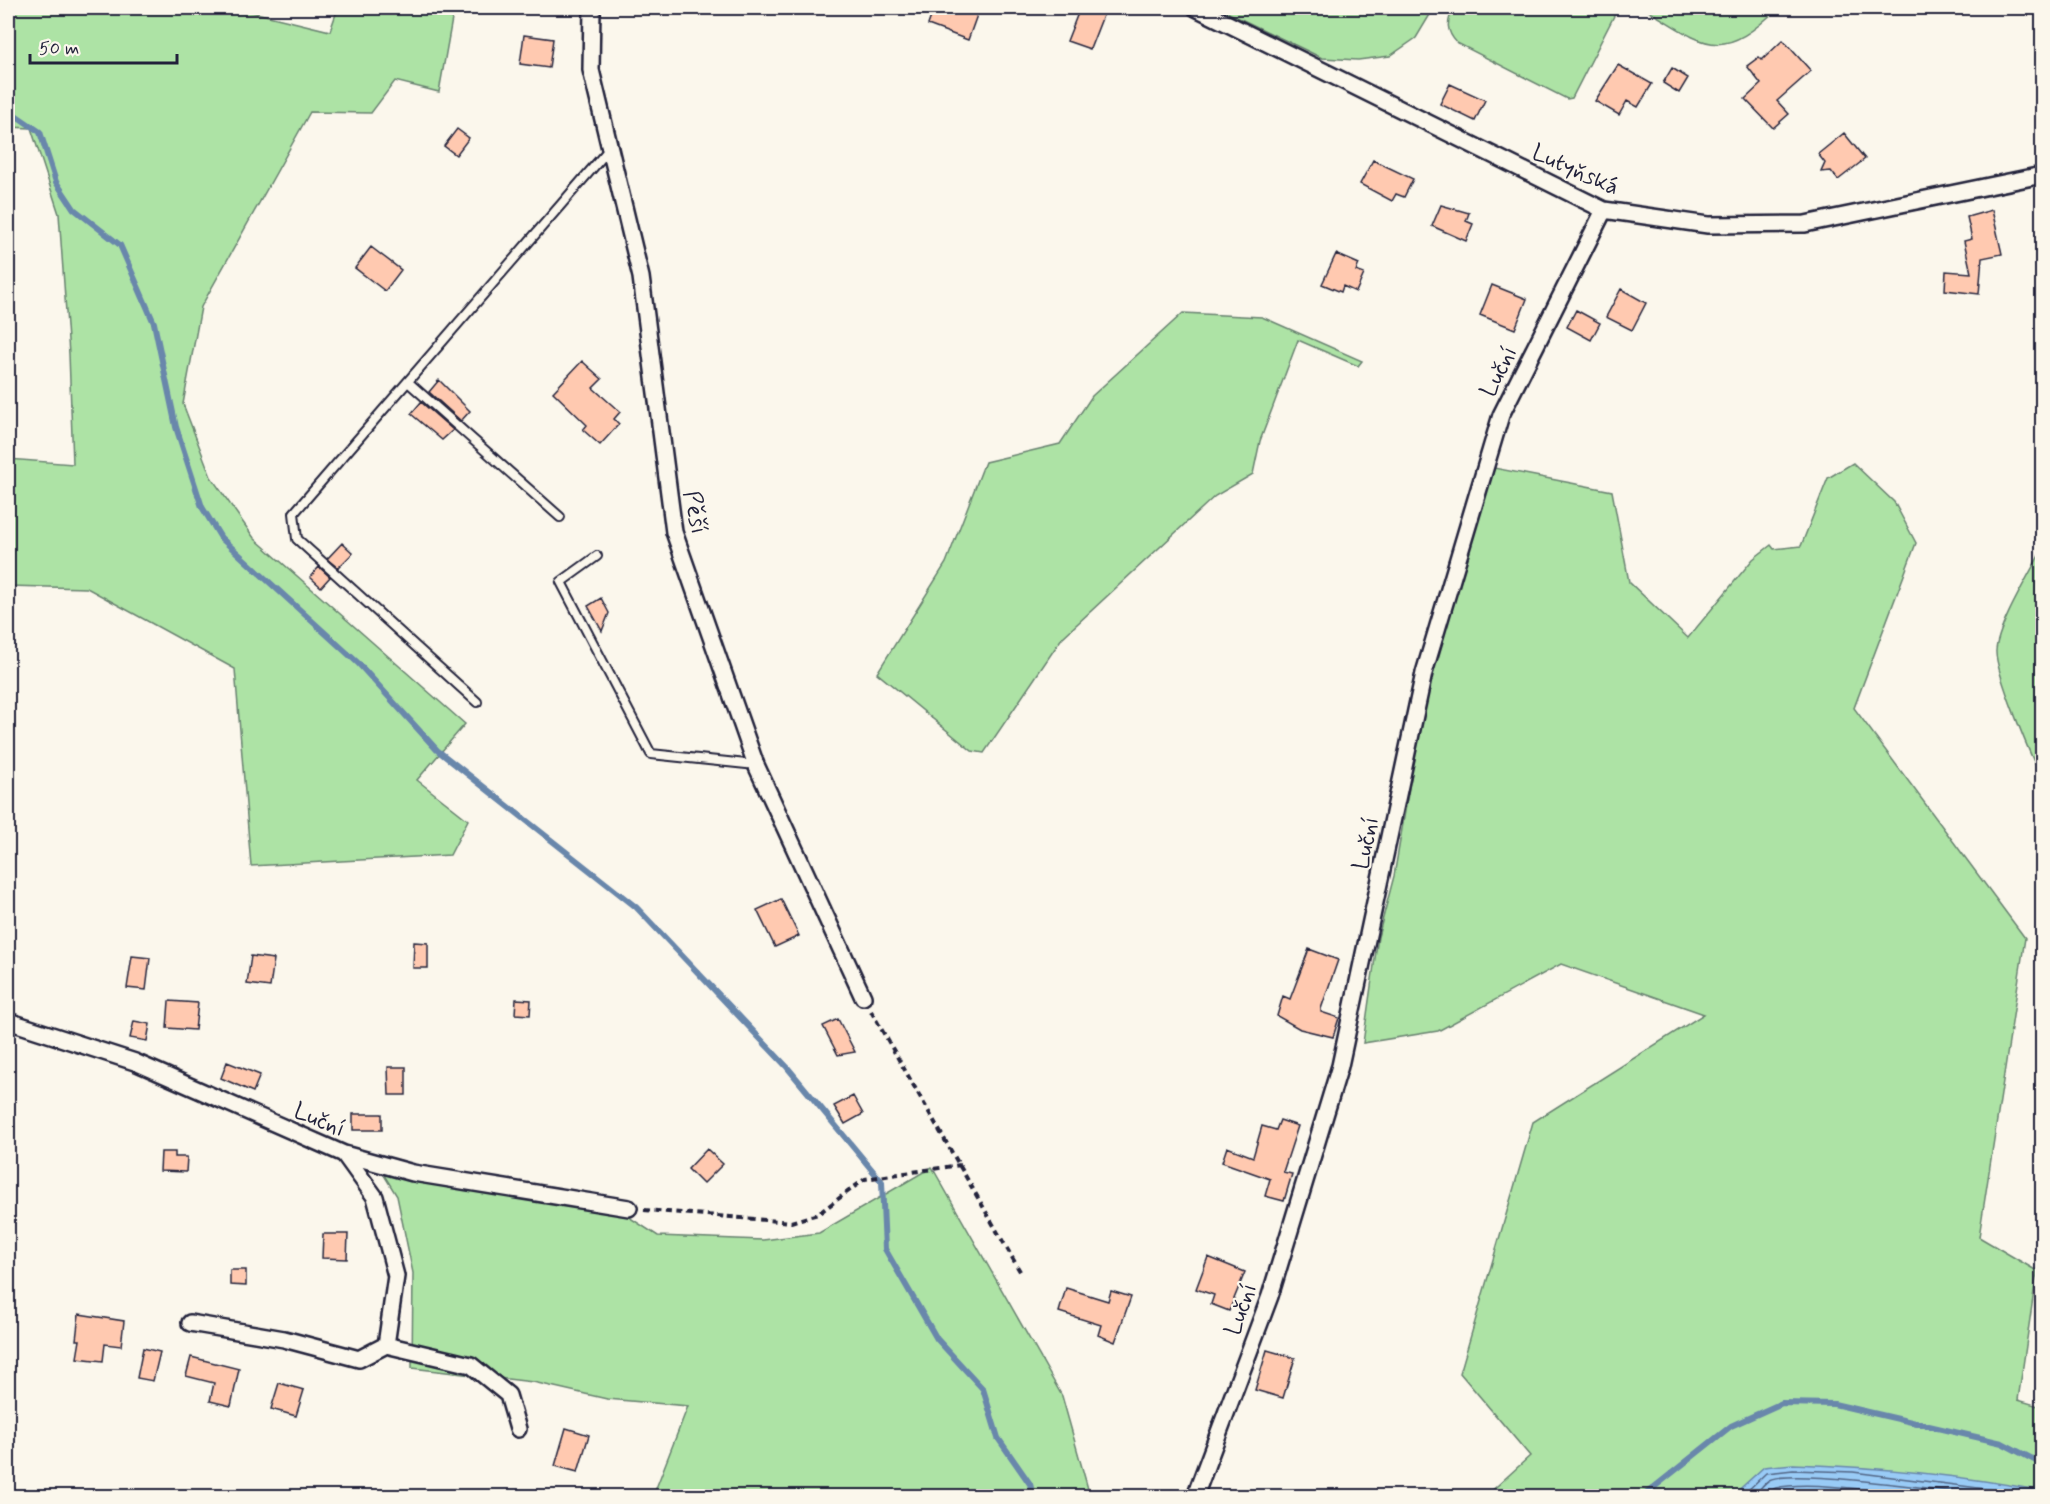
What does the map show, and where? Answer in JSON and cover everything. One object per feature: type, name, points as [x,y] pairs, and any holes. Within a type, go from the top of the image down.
[{"type":"street","name":"Pěší","points":[[592,8],[591,70],[641,277],[674,532],[756,765],[863,997]]},
{"type":"street","name":"Lutyňská","points":[[1196,8],[1604,210],[1708,225],[1805,224],[2043,175]]},
{"type":"street","name":"Luční","points":[[1195,1497],[1270,1296],[1340,1066],[1424,673],[1501,415],[1604,210]]},
{"type":"street","name":"Luční","points":[[8,1021],[135,1062],[344,1154],[413,1173],[629,1208]]},
{"type":"street","points":[[344,1154],[375,1197],[396,1276],[386,1345]]},
{"type":"street","points":[[190,1323],[284,1339],[359,1359],[386,1345],[471,1365],[508,1395],[518,1429]]},
{"type":"lane","points":[[477,702],[297,539],[294,513],[610,147]]},
{"type":"lane","points":[[408,382],[561,517]]},
{"type":"lane","points":[[597,556],[561,582],[651,754],[756,765]]},
{"type":"path","points":[[863,997],[1021,1273]]},
{"type":"path","points":[[629,1208],[673,1214],[791,1222],[818,1214],[865,1179],[960,1164]]},
{"type":"green space","points":[[8,8],[236,8],[330,31],[338,8],[454,8],[439,92],[395,81],[371,113],[310,112],[201,307],[183,404],[211,477],[254,538],[465,724],[417,780],[468,820],[450,855],[251,866],[235,669],[87,588],[8,586],[8,459],[73,464],[69,354],[59,214],[31,128],[8,127]]},
{"type":"green space","points":[[1218,8],[1434,8],[1416,38],[1390,56],[1358,60],[1322,58]]},
{"type":"green space","points":[[1454,8],[1618,8],[1572,98],[1567,99],[1457,43],[1448,26]]},
{"type":"green space","points":[[1644,8],[1778,8],[1758,26],[1741,37],[1726,43],[1712,43],[1683,32]]},
{"type":"green space","points":[[1183,313],[1262,317],[1362,361],[1358,366],[1298,340],[1260,441],[1253,474],[1215,496],[1062,638],[984,753],[972,751],[877,673],[946,563],[985,462],[1060,444],[1092,396]]},
{"type":"green space","points":[[1853,463],[1894,502],[1916,543],[1854,708],[2025,938],[1979,1237],[2037,1271],[2018,1400],[2042,1407],[2042,1491],[1743,1488],[1732,1496],[1486,1496],[1530,1456],[1460,1373],[1533,1122],[1704,1014],[1561,964],[1438,1031],[1363,1043],[1378,937],[1394,876],[1425,694],[1489,467],[1612,491],[1629,582],[1688,638],[1753,559],[1771,545],[1774,549],[1801,546],[1828,478]]},
{"type":"green space","points":[[2042,550],[2042,777],[2007,694],[1996,651],[2002,628]]},
{"type":"green space","points":[[379,1167],[618,1210],[658,1236],[763,1240],[819,1233],[932,1167],[1062,1396],[1090,1496],[653,1496],[688,1406],[607,1399],[533,1382],[412,1368],[413,1273],[397,1196]]},
{"type":"water","points":[[1793,1464],[1856,1467],[1950,1476],[2042,1491],[2042,1496],[1732,1496],[1764,1467]]},
{"type":"building","points":[[934,8],[945,12],[947,8],[958,8],[977,15],[968,40],[928,25]]},
{"type":"building","points":[[1080,8],[1106,8],[1090,49],[1067,41]]},
{"type":"building","points":[[524,35],[553,39],[549,68],[520,64]]},
{"type":"building","points":[[1783,40],[1811,71],[1777,101],[1789,114],[1773,128],[1745,99],[1761,84],[1747,66],[1759,57],[1762,60]]},
{"type":"building","points":[[1618,65],[1652,84],[1638,107],[1627,101],[1619,115],[1595,101]]},
{"type":"building","points":[[1672,68],[1688,78],[1679,93],[1663,83]]},
{"type":"building","points":[[1450,84],[1485,100],[1475,121],[1440,104]]},
{"type":"building","points":[[457,129],[469,138],[456,155],[444,146]]},
{"type":"building","points":[[1844,133],[1865,159],[1838,180],[1831,171],[1821,172],[1825,163],[1818,154]]},
{"type":"building","points":[[1373,160],[1413,179],[1404,197],[1396,194],[1392,201],[1360,184]]},
{"type":"building","points":[[1441,205],[1469,213],[1466,221],[1473,224],[1466,241],[1432,226]]},
{"type":"building","points":[[1992,210],[2002,254],[1982,258],[1979,294],[1945,290],[1946,271],[1971,273],[1964,241],[1972,239],[1967,217]]},
{"type":"building","points":[[371,247],[401,270],[385,291],[355,268]]},
{"type":"building","points":[[1336,254],[1359,264],[1356,271],[1364,274],[1356,292],[1343,286],[1341,292],[1322,284]]},
{"type":"building","points":[[1492,285],[1527,299],[1515,329],[1480,315]]},
{"type":"building","points":[[1621,289],[1646,303],[1632,330],[1606,317]]},
{"type":"building","points":[[1576,310],[1600,323],[1591,340],[1567,327]]},
{"type":"building","points":[[582,361],[602,379],[593,388],[620,412],[614,419],[619,424],[600,445],[583,430],[587,425],[553,392]]},
{"type":"building","points":[[439,380],[470,411],[461,421],[429,392]]},
{"type":"building","points":[[421,402],[453,430],[442,440],[411,414]]},
{"type":"building","points":[[342,543],[353,553],[338,568],[327,559]]},
{"type":"building","points":[[319,567],[330,577],[321,587],[310,577]]},
{"type":"building","points":[[601,598],[609,613],[602,631],[588,606]]},
{"type":"building","points":[[781,899],[799,936],[775,947],[757,910]]},
{"type":"building","points":[[414,942],[428,943],[428,968],[413,968]]},
{"type":"building","points":[[1309,949],[1338,960],[1321,1009],[1321,1012],[1339,1018],[1333,1037],[1300,1029],[1277,1016],[1283,996],[1290,999]]},
{"type":"building","points":[[132,956],[150,958],[146,990],[127,988]]},
{"type":"building","points":[[251,956],[274,959],[270,987],[247,984]]},
{"type":"building","points":[[516,999],[531,1000],[530,1015],[515,1014]]},
{"type":"building","points":[[169,1001],[198,1003],[195,1030],[167,1028]]},
{"type":"building","points":[[838,1019],[855,1052],[838,1055],[823,1026]]},
{"type":"building","points":[[134,1021],[150,1024],[147,1041],[130,1038]]},
{"type":"building","points":[[227,1062],[260,1075],[253,1092],[221,1078]]},
{"type":"building","points":[[388,1067],[406,1067],[406,1095],[389,1095]]},
{"type":"building","points":[[853,1096],[863,1114],[845,1124],[834,1106]]},
{"type":"building","points":[[353,1114],[382,1114],[382,1130],[353,1130]]},
{"type":"building","points":[[1280,1120],[1298,1126],[1283,1172],[1292,1174],[1284,1201],[1265,1196],[1270,1179],[1222,1162],[1227,1147],[1253,1157],[1262,1126],[1276,1130]]},
{"type":"building","points":[[707,1149],[723,1164],[703,1184],[688,1169]]},
{"type":"building","points":[[161,1152],[175,1152],[175,1157],[187,1157],[186,1172],[160,1171]]},
{"type":"building","points":[[323,1234],[348,1234],[347,1259],[322,1258]]},
{"type":"building","points":[[1208,1257],[1245,1272],[1229,1311],[1211,1304],[1214,1295],[1196,1289]]},
{"type":"building","points":[[230,1270],[246,1270],[246,1286],[230,1285]]},
{"type":"building","points":[[1066,1288],[1108,1301],[1111,1291],[1131,1297],[1115,1342],[1098,1335],[1101,1325],[1059,1312]]},
{"type":"building","points":[[79,1314],[124,1321],[121,1346],[105,1344],[103,1361],[77,1358],[80,1340],[76,1340]]},
{"type":"building","points":[[143,1348],[160,1352],[153,1381],[137,1378]]},
{"type":"building","points":[[1267,1350],[1295,1358],[1283,1398],[1255,1390]]},
{"type":"building","points":[[191,1357],[239,1369],[231,1406],[210,1401],[214,1383],[186,1376]]},
{"type":"building","points":[[279,1383],[304,1390],[296,1416],[271,1409]]},
{"type":"building","points":[[566,1428],[589,1435],[578,1472],[555,1466]]},
{"type":"waterway","points":[[8,110],[40,132],[56,182],[74,209],[120,245],[154,323],[176,427],[202,507],[221,538],[358,663],[437,750],[636,907],[787,1067],[882,1182],[885,1249],[937,1339],[983,1389],[998,1438],[1030,1484],[1033,1496]]},
{"type":"waterway","points":[[1643,1496],[1731,1426],[1782,1403],[1834,1404],[2002,1443],[2042,1464]]}]
